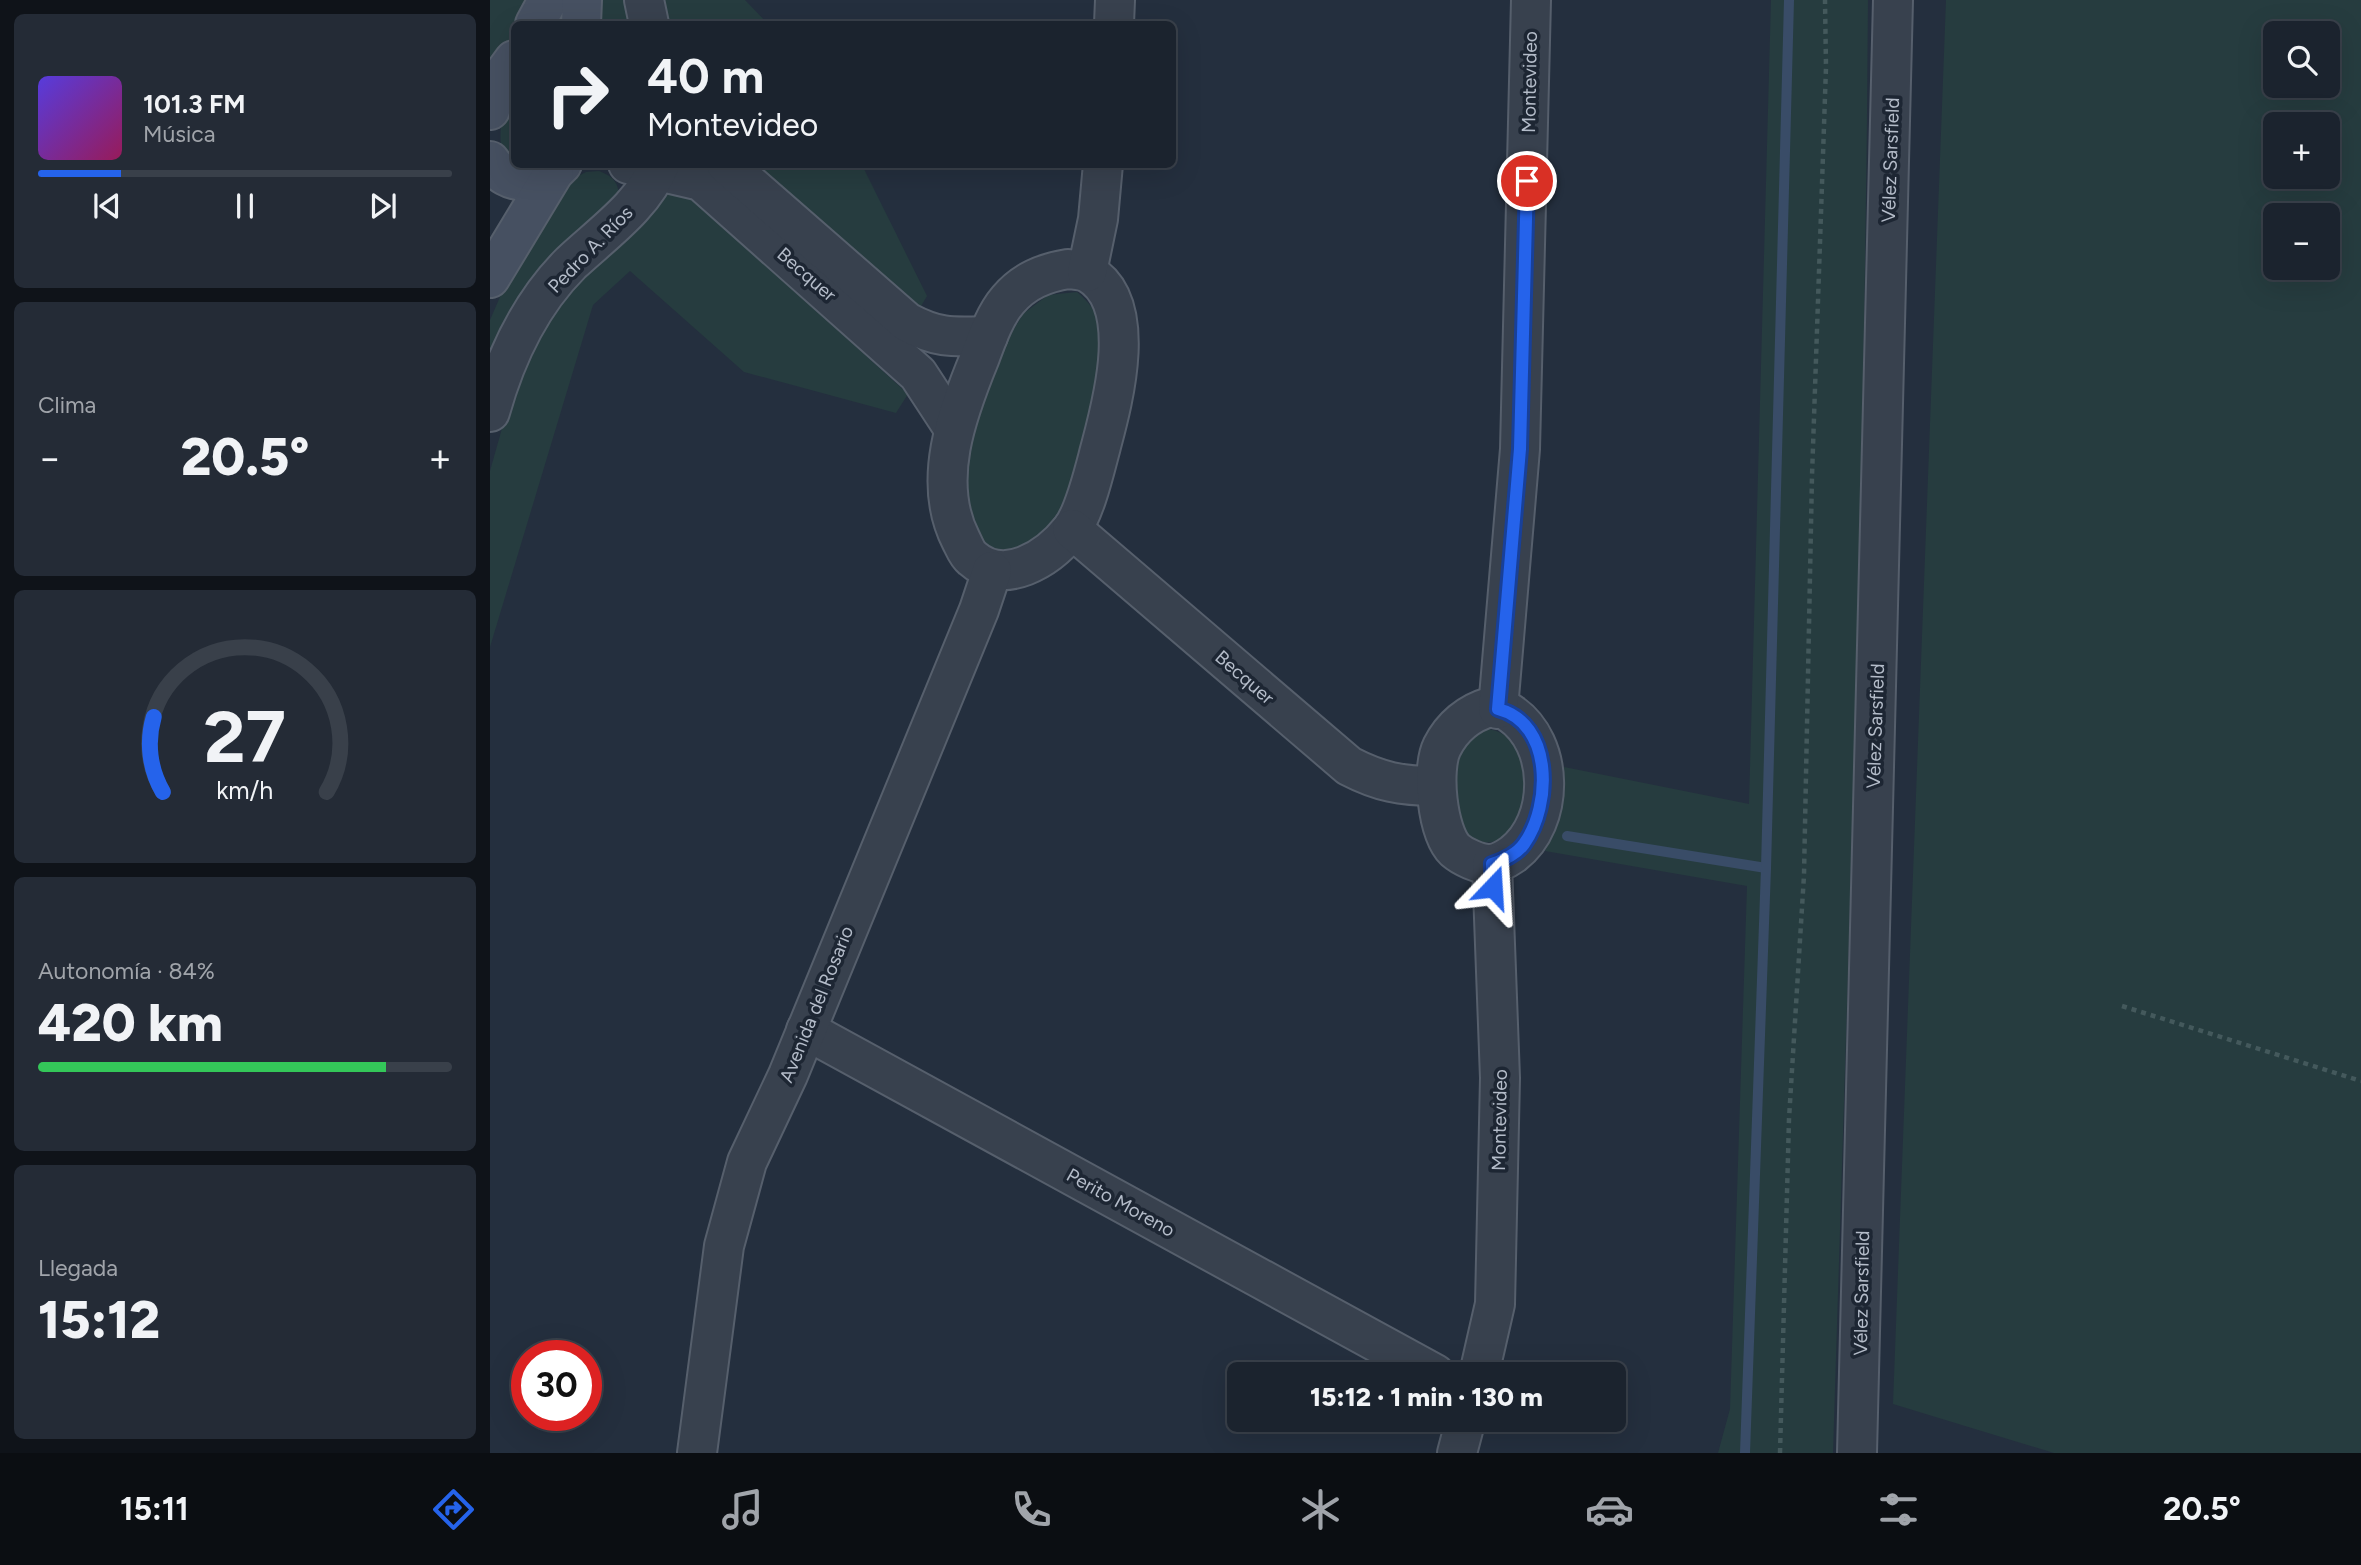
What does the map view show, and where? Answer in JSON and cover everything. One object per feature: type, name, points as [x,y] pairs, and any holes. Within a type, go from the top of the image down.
[{"type":"main road","points":[[538,21],[548,0]]},
{"type":"main road","points":[[581,21],[582,0]]},
{"type":"main road","points":[[490,110],[500,79],[511,64]]},
{"type":"main road","points":[[490,161],[500,173],[524,181],[543,179],[560,168]]},
{"type":"main road","points":[[490,278],[560,168]]},
{"type":"street","points":[[644,0],[648,21]]},
{"type":"street","points":[[1114,21],[1115,0]]},
{"type":"street","name":"Montevideo","points":[[1498,709],[1520,449],[1531,0]]},
{"type":"street","name":"Vélez Sarsfield","points":[[1857,1453],[1893,0]]},
{"type":"street","name":"Pedro A. Ríos","points":[[490,412],[500,378],[531,314],[569,265],[625,214],[646,189],[649,168]]},
{"type":"street","name":"Becquer","points":[[653,168],[701,181],[918,374],[954,429]]},
{"type":"street","name":"Becquer","points":[[731,168],[907,321],[928,333],[950,337],[988,336]]},
{"type":"street","points":[[1087,272],[1098,219],[1103,168]]},
{"type":"street","points":[[1048,272],[1087,272],[1101,283],[1114,304],[1119,340],[1117,376],[1091,485],[1072,529],[1040,558],[1014,570],[992,571],[970,557],[954,526],[948,491],[954,429],[988,336],[1008,300],[1028,282],[1048,272]]},
{"type":"street","name":"Becquer","points":[[1072,529],[1349,766],[1376,779],[1395,784],[1436,786]]},
{"type":"street","name":"Avenida del Rosario","points":[[697,1453],[724,1246],[747,1162],[806,1030],[979,610],[992,571]]},
{"type":"street","points":[[1490,707],[1498,709],[1509,712],[1525,726],[1535,741],[1542,764],[1544,796],[1538,821],[1523,846],[1505,859],[1492,864],[1467,858],[1454,849],[1440,816],[1436,786],[1441,749],[1453,730],[1473,712],[1490,707]]},
{"type":"street","name":"Montevideo","points":[[1482,1362],[1495,1304],[1500,1078],[1492,864]]},
{"type":"street","name":"Perito Moreno","points":[[806,1030],[1413,1362]]},
{"type":"street","points":[[1457,1453],[1463,1432]]},
{"type":"path","points":[[1780,1453],[1789,1119],[1804,875],[1812,476],[1826,66],[1825,0]]},
{"type":"path","points":[[2122,1006],[2361,1081]]},
{"type":"green space","points":[[490,0],[548,0],[537,21],[511,21],[511,66],[490,110]]},
{"type":"green space","points":[[599,0],[632,0],[636,21],[599,21]]},
{"type":"green space","points":[[660,0],[745,0],[765,21],[664,21]]},
{"type":"green space","points":[[1771,0],[1868,0],[1860,545],[1833,1453],[1718,1453],[1730,1409],[1747,886],[1545,851],[1561,810],[1564,767],[1749,804]]},
{"type":"green space","points":[[1946,0],[2361,0],[2361,1453],[2054,1453],[1893,1404]]},
{"type":"green space","points":[[511,93],[511,163],[503,153],[501,142],[503,118]]},
{"type":"green space","points":[[746,168],[863,168],[927,296],[917,313]]},
{"type":"green space","points":[[599,171],[613,180],[619,196],[490,382],[490,320],[503,290],[571,180],[586,172]]},
{"type":"green space","points":[[666,194],[683,195],[699,204],[908,394],[896,413],[744,372],[630,271],[593,305],[490,647],[490,471],[512,393],[550,315],[581,278],[653,203]]},
{"type":"green space","points":[[1077,292],[1091,306],[1099,320],[1104,356],[1069,499],[1049,532],[1013,557],[975,544],[961,486],[965,450],[1002,349],[1023,314],[1048,295]]},
{"type":"green space","points":[[1489,729],[1509,738],[1521,754],[1527,773],[1521,813],[1512,829],[1499,840],[1484,842],[1468,835],[1460,821],[1454,766],[1457,754],[1464,744],[1478,733]]},
{"type":"waterway","points":[[1745,1453],[1766,868],[1789,0]]},
{"type":"waterway","points":[[1567,836],[1766,868]]},
{"type":"route","points":[[1493,887],[1492,864],[1505,859],[1523,846],[1538,821],[1544,796],[1542,764],[1535,741],[1525,726],[1509,712],[1498,709],[1520,449],[1527,181]]}]
